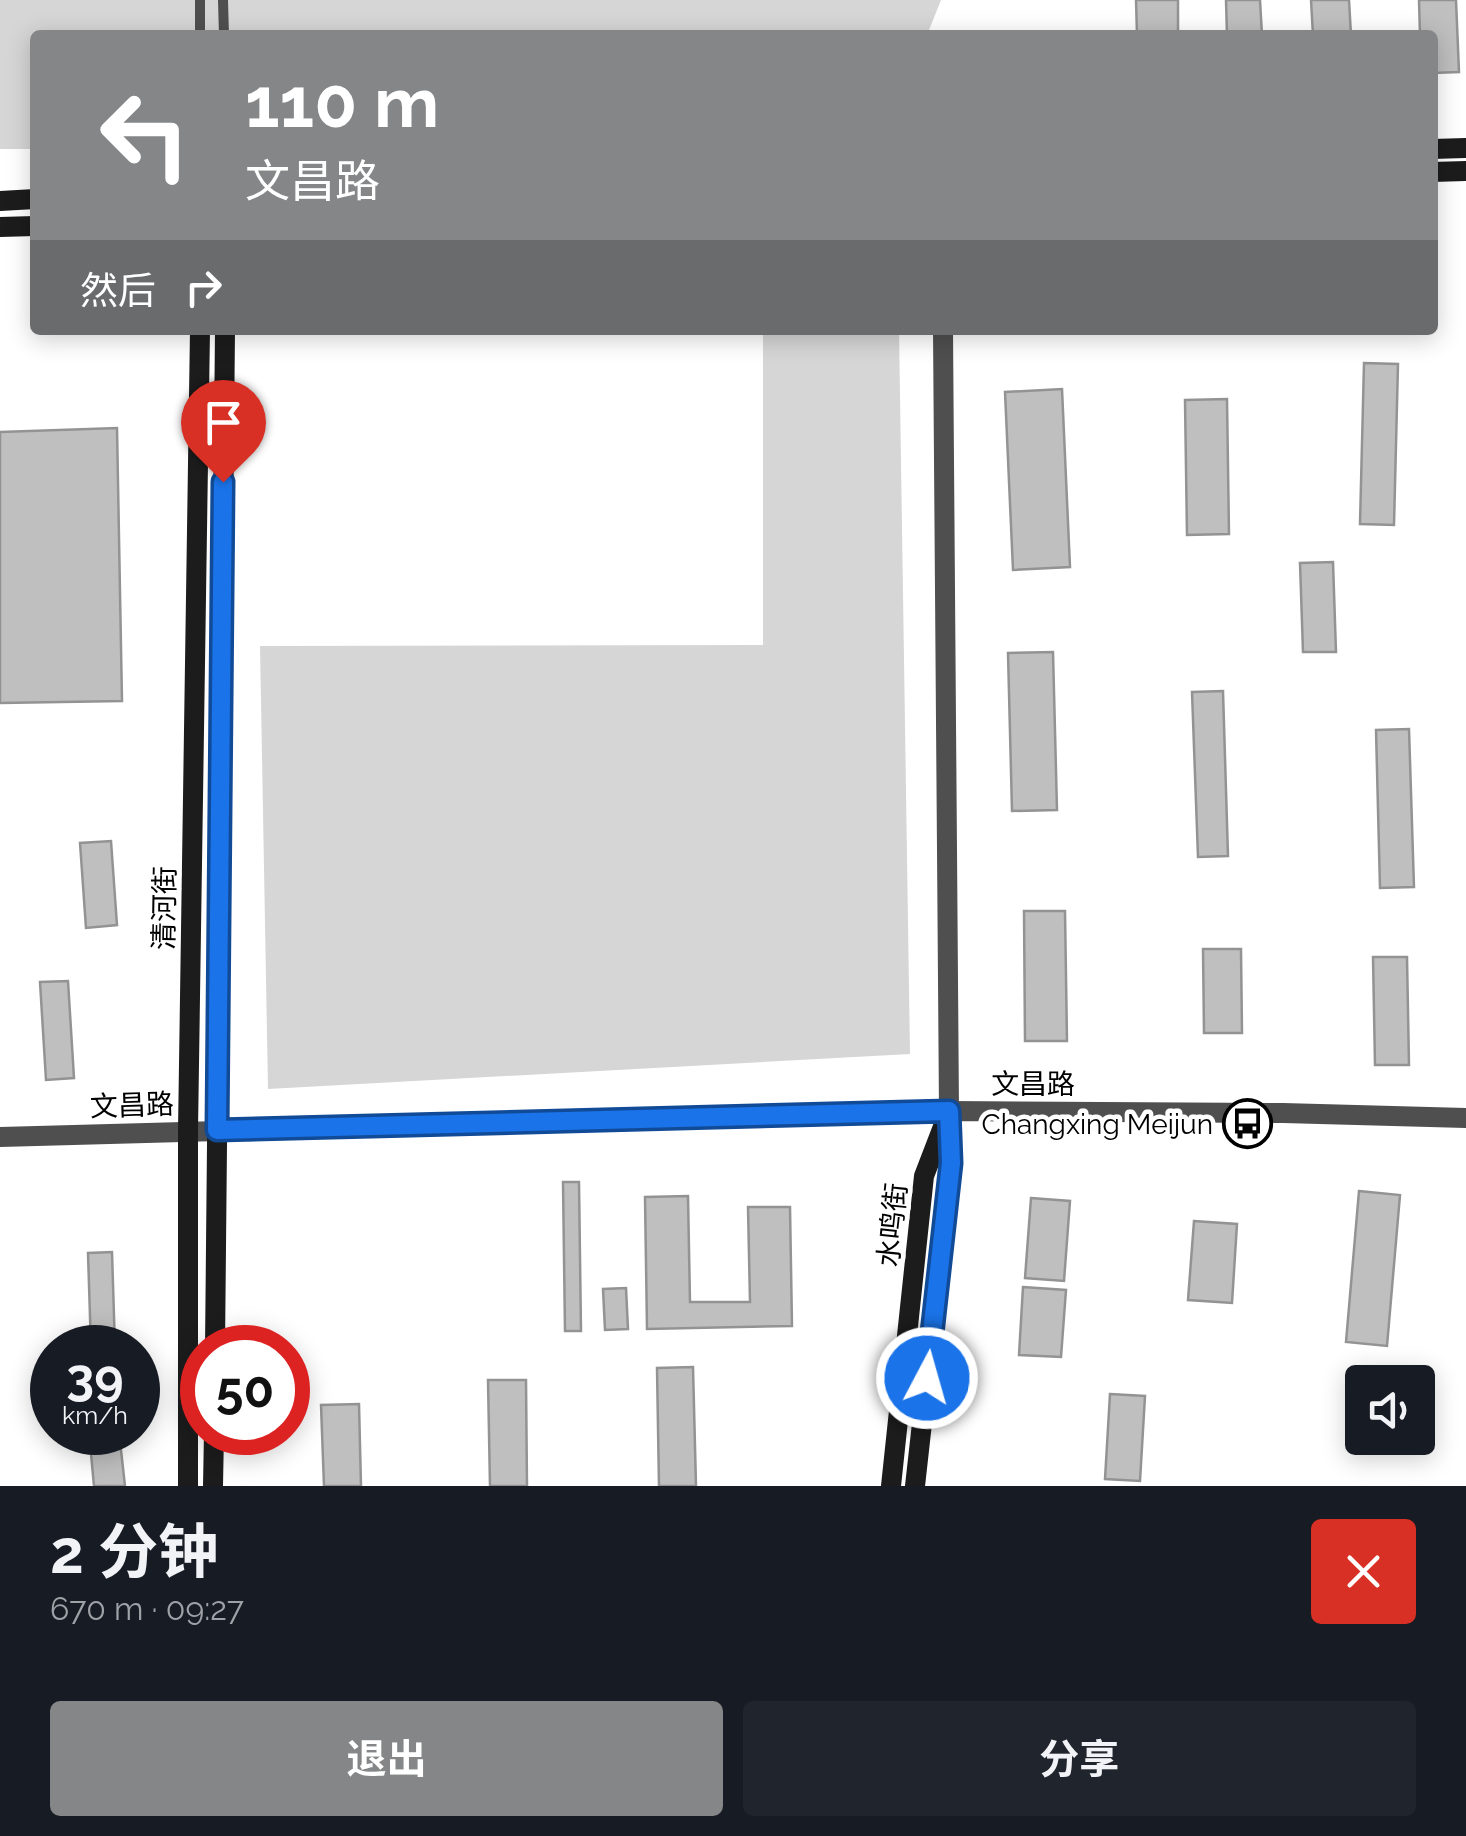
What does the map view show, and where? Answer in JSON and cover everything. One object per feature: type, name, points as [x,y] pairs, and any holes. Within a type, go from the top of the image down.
[{"type":"main road","points":[[1438,150],[1466,148]]},
{"type":"main road","points":[[1438,172],[1466,171]]},
{"type":"main road","points":[[0,201],[30,199]]},
{"type":"main road","points":[[0,228],[30,226]]},
{"type":"main road","name":"清河街","points":[[188,1486],[188,1131],[200,335]]},
{"type":"main road","name":"清河街","points":[[215,1325],[225,335]]},
{"type":"main road","name":"水鸣街","points":[[892,1486],[924,1176],[949,1111]]},
{"type":"main road","name":"水鸣街","points":[[915,1486],[951,1163],[949,1111]]},
{"type":"main road","points":[[213,1486],[214,1455]]},
{"type":"street","points":[[943,335],[949,1111]]},
{"type":"street","name":"文昌路","points":[[0,1136],[949,1111],[1466,1118]]},
{"type":"lane","points":[[200,0],[200,30]]},
{"type":"lane","points":[[223,0],[224,30]]},
{"type":"shaded area","points":[[0,0],[941,0],[929,30],[30,30],[30,149],[0,149]]},
{"type":"shaded area","points":[[763,335],[899,335],[910,1054],[268,1089],[260,646],[763,645]]},
{"type":"building","points":[[1136,0],[1178,0],[1178,30],[1137,30]]},
{"type":"building","points":[[1226,0],[1260,0],[1262,30],[1227,30]]},
{"type":"building","points":[[1311,0],[1349,0],[1351,30],[1313,30]]},
{"type":"building","points":[[1419,0],[1456,0],[1459,72],[1438,73],[1438,30],[1420,30]]},
{"type":"building","points":[[1364,363],[1398,364],[1394,525],[1360,524]]},
{"type":"building","points":[[1062,389],[1070,567],[1013,570],[1005,392]]},
{"type":"building","points":[[1227,399],[1229,534],[1187,535],[1185,400]]},
{"type":"building","points":[[117,428],[122,701],[0,703],[0,432]]},
{"type":"building","points":[[1333,562],[1336,652],[1303,652],[1300,563]]},
{"type":"building","points":[[1053,652],[1057,810],[1012,811],[1008,653]]},
{"type":"building","points":[[1223,691],[1228,856],[1198,857],[1192,692]]},
{"type":"building","points":[[1409,729],[1414,887],[1380,888],[1376,730]]},
{"type":"building","points":[[111,841],[117,925],[86,928],[80,843]]},
{"type":"building","points":[[1024,911],[1065,911],[1067,1041],[1025,1041]]},
{"type":"building","points":[[1203,949],[1241,949],[1242,1033],[1204,1033]]},
{"type":"building","points":[[1373,957],[1407,957],[1409,1065],[1375,1065]]},
{"type":"building","points":[[68,981],[74,1078],[46,1080],[40,982]]},
{"type":"building","points":[[563,1182],[579,1182],[581,1331],[565,1331]]},
{"type":"building","points":[[1359,1191],[1400,1195],[1387,1346],[1346,1342]]},
{"type":"building","points":[[688,1196],[690,1302],[750,1302],[748,1207],[790,1207],[792,1326],[647,1329],[645,1197]]},
{"type":"building","points":[[1031,1198],[1070,1201],[1064,1281],[1025,1278]]},
{"type":"building","points":[[1194,1221],[1237,1224],[1232,1303],[1188,1300]]},
{"type":"building","points":[[112,1252],[114,1325],[90,1325],[88,1253]]},
{"type":"building","points":[[1023,1287],[1066,1290],[1061,1357],[1019,1355]]},
{"type":"building","points":[[626,1288],[628,1329],[605,1330],[603,1289]]},
{"type":"building","points":[[693,1367],[696,1486],[659,1486],[657,1368]]},
{"type":"building","points":[[488,1380],[526,1380],[527,1486],[490,1486]]},
{"type":"building","points":[[1110,1394],[1145,1396],[1140,1481],[1105,1479]]},
{"type":"building","points":[[359,1404],[361,1486],[324,1486],[321,1405]]},
{"type":"building","points":[[91,1455],[122,1455],[125,1486],[94,1486]]},
{"type":"place","name":"Changxing Meijun","points":[[1248,1124]]},
{"type":"route","points":[[223,482],[217,1130],[949,1111],[951,1163],[927,1378]]}]
